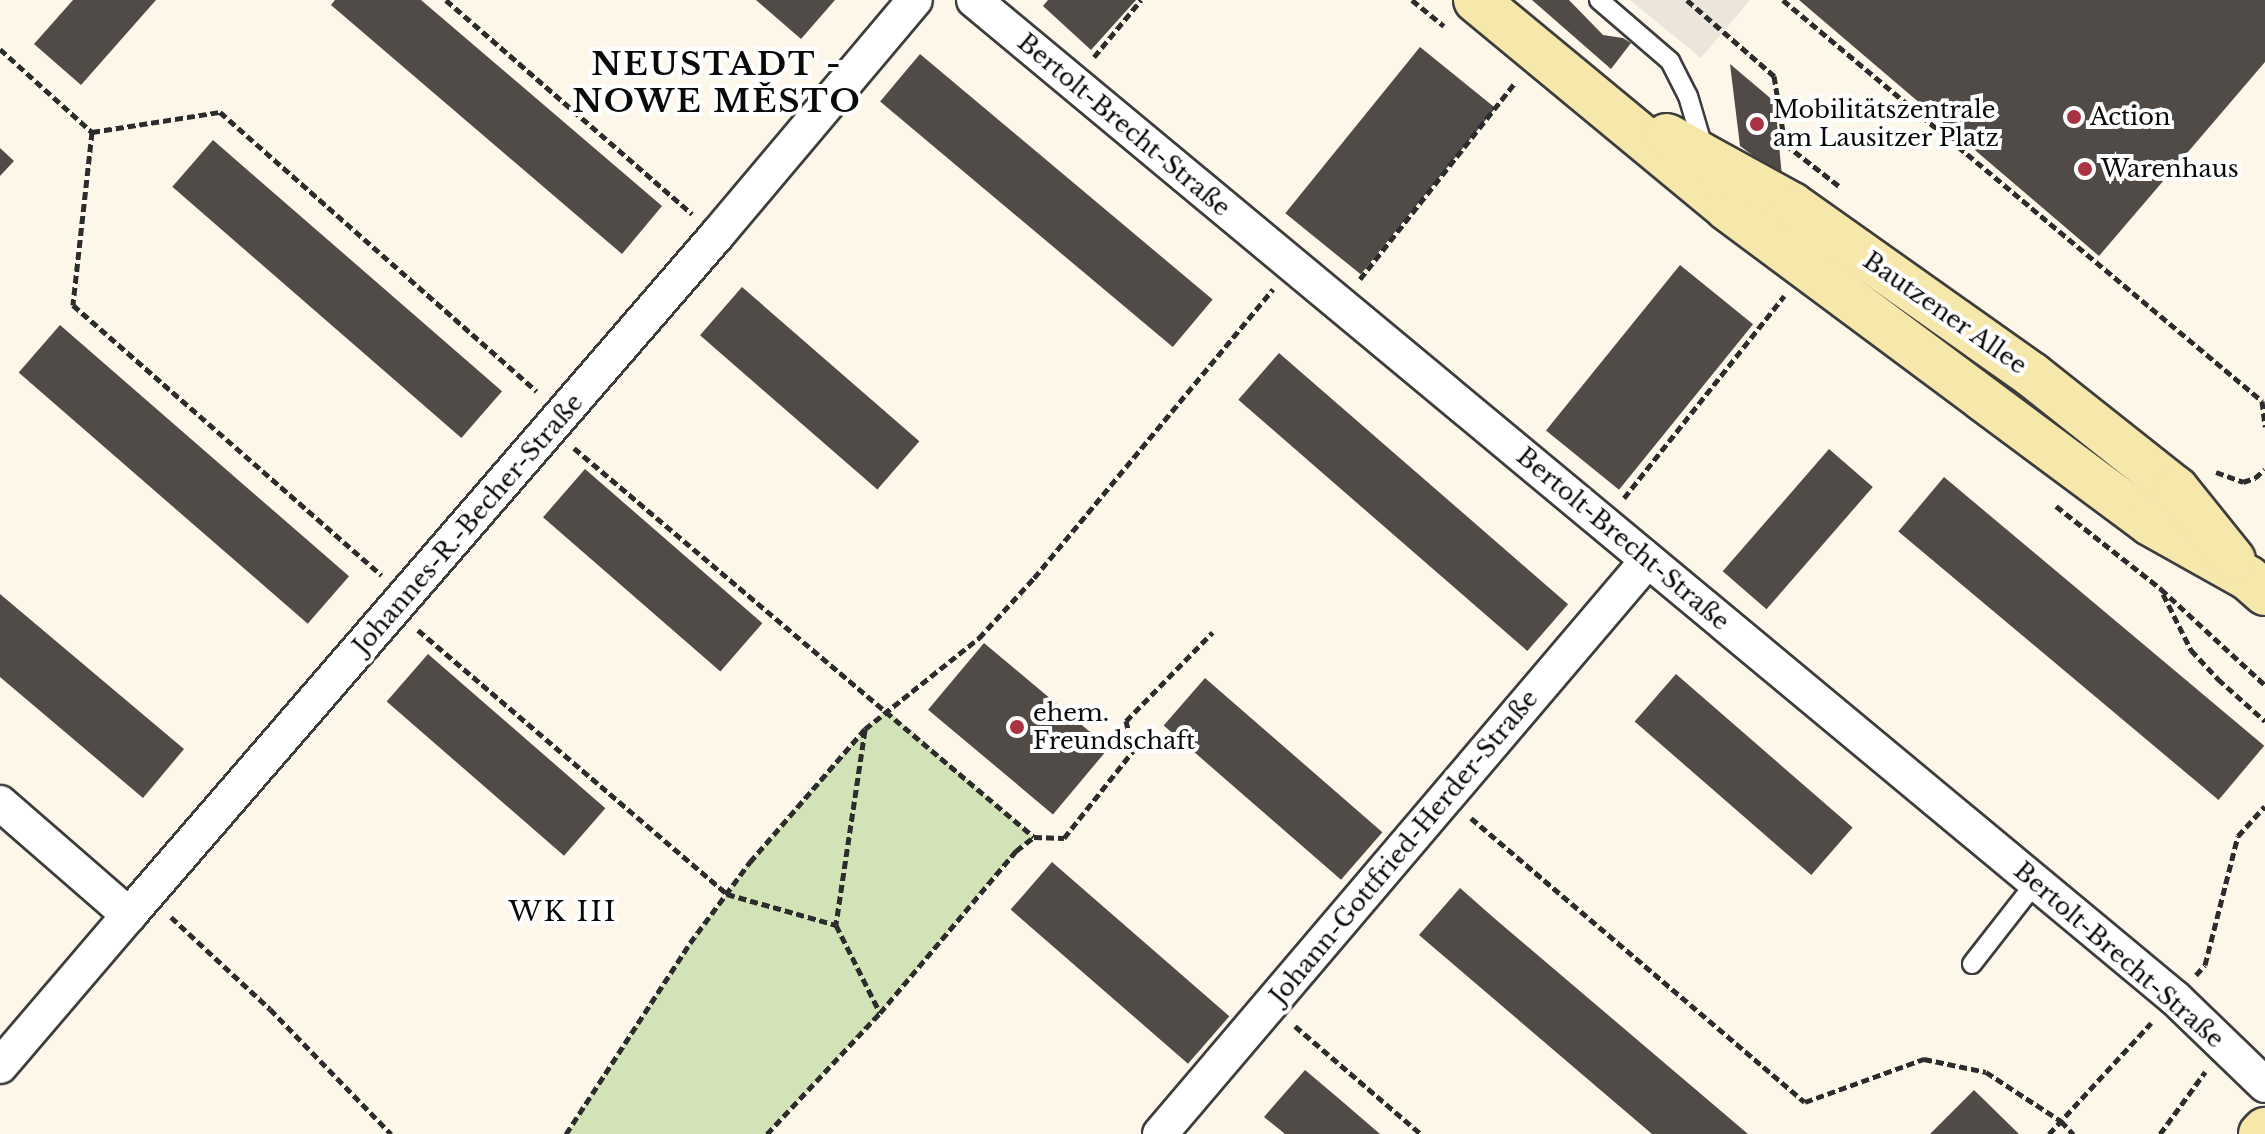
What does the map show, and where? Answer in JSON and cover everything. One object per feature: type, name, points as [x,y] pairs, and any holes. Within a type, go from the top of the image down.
[{"type":"street","name":"Johannes-R.-Becher-Straße","points":[[0,1066],[717,235],[915,0]]},
{"type":"street","name":"Bertolt-Brecht-Straße","points":[[974,0],[2175,998],[2265,1085]]},
{"type":"street","name":"Bautzener Allee","points":[[1476,0],[1727,208],[2150,523],[2259,577]]},
{"type":"street","name":"Bautzener Allee","points":[[1601,103],[1705,154],[1792,205],[2032,375],[2176,489],[2259,577]]},
{"type":"street","name":"Johann-Gottfried-Herder-Straße","points":[[1160,1134],[1648,560]]},
{"type":"street","points":[[0,803],[138,905]]},
{"type":"lane","points":[[1599,0],[1670,61],[1688,96],[1705,154],[1727,208]]},
{"type":"lane","points":[[1972,964],[2036,882]]},
{"type":"path","points":[[446,0],[717,235]]},
{"type":"path","points":[[1073,82],[1141,0]]},
{"type":"path","points":[[1687,0],[1774,76],[1785,144],[1846,191]]},
{"type":"path","points":[[1783,0],[2262,401],[2265,427]]},
{"type":"path","points":[[0,49],[92,132]]},
{"type":"path","points":[[1340,304],[1516,83]]},
{"type":"path","points":[[92,132],[220,112],[556,421],[1034,837],[1064,838],[1133,751],[1126,721],[1213,632]]},
{"type":"path","points":[[92,132],[73,305],[399,603],[727,894],[836,925]]},
{"type":"path","points":[[566,1134],[690,943],[750,862],[865,729],[979,638],[1034,578],[1294,266]]},
{"type":"path","points":[[1604,523],[1784,295]]},
{"type":"path","points":[[2208,468],[2229,479],[2243,482],[2255,478],[2265,469]]},
{"type":"path","points":[[2265,685],[2161,589],[2191,650],[2265,721]]},
{"type":"path","points":[[865,729],[836,925],[880,1013]]},
{"type":"path","points":[[1446,796],[1805,1102],[1924,1059],[1986,1072],[2061,1121],[2073,1134]]},
{"type":"path","points":[[2049,1134],[2205,965],[2238,836],[2265,806]]},
{"type":"path","points":[[767,1134],[880,1013],[1016,851],[1034,837]]},
{"type":"path","points":[[138,905],[270,1009],[391,1134]]},
{"type":"path","points":[[1270,1005],[1421,1134]]},
{"type":"path","points":[[2160,1134],[2225,1046]]},
{"type":"green space","points":[[887,710],[1034,837],[1016,851],[880,1013],[767,1134],[566,1134],[690,943],[750,862],[865,729]]},
{"type":"shaded area","points":[[1630,0],[1750,0],[1701,58]]},
{"type":"building","points":[[73,0],[156,0],[81,85],[34,44]]},
{"type":"building","points":[[335,0],[421,0],[662,206],[622,254],[331,5]]},
{"type":"building","points":[[756,0],[835,0],[801,39]]},
{"type":"building","points":[[1048,0],[1136,0],[1091,50],[1043,6]]},
{"type":"building","points":[[1532,0],[1569,0],[1603,35],[1623,38],[1631,43],[1611,69]]},
{"type":"building","name":"Warenhaus","points":[[1799,0],[2265,0],[2265,62],[2099,256]]},
{"type":"building","points":[[1420,47],[1495,108],[1361,274],[1285,213]]},
{"type":"building","points":[[920,54],[1213,300],[1173,347],[880,101]]},
{"type":"building","name":"Mobilitätszentrale am Lausitzer Platz","points":[[1730,64],[1775,102],[1782,177],[1740,146]]},
{"type":"building","points":[[213,140],[502,391],[461,438],[172,187]]},
{"type":"building","points":[[0,148],[14,161],[0,176]]},
{"type":"building","points":[[1680,265],[1753,324],[1619,490],[1546,431]]},
{"type":"building","points":[[742,287],[919,441],[877,489],[700,335]]},
{"type":"building","points":[[60,325],[349,576],[308,624],[19,373]]},
{"type":"building","points":[[1279,353],[1568,604],[1527,651],[1238,400]]},
{"type":"building","points":[[1829,449],[1873,487],[1766,609],[1723,571]]},
{"type":"building","points":[[585,469],[762,623],[720,671],[543,517]]},
{"type":"building","points":[[1944,477],[2264,746],[2219,800],[1898,531]]},
{"type":"building","points":[[0,594],[184,749],[143,798],[0,677]]},
{"type":"building","name":"ehem. Freundschaft","points":[[984,643],[1109,748],[1053,814],[928,710]]},
{"type":"building","points":[[428,654],[605,808],[564,856],[387,702]]},
{"type":"building","points":[[1676,674],[1853,828],[1811,875],[1635,722]]},
{"type":"building","points":[[1205,678],[1382,832],[1341,880],[1164,726]]},
{"type":"building","points":[[1052,862],[1229,1016],[1188,1064],[1011,910]]},
{"type":"building","points":[[1460,888],[1748,1134],[1652,1134],[1419,935]]},
{"type":"building","points":[[1305,1070],[1380,1134],[1285,1134],[1264,1117]]},
{"type":"building","points":[[1974,1090],[2019,1134],[1930,1134]]},
{"type":"place","name":"Action","points":[[2074,117]]},
{"type":"place","name":"Mobilitätszentrale am Lausitzer Platz","points":[[1757,124]]},
{"type":"place","name":"Warenhaus","points":[[2085,169]]},
{"type":"place","name":"ehem. Freundschaft","points":[[1017,727]]},
{"type":"district","name":"NEUSTADT - NOWE MĚSTO","points":[[717,84]]},
{"type":"district","name":"WK III","points":[[563,912]]}]
